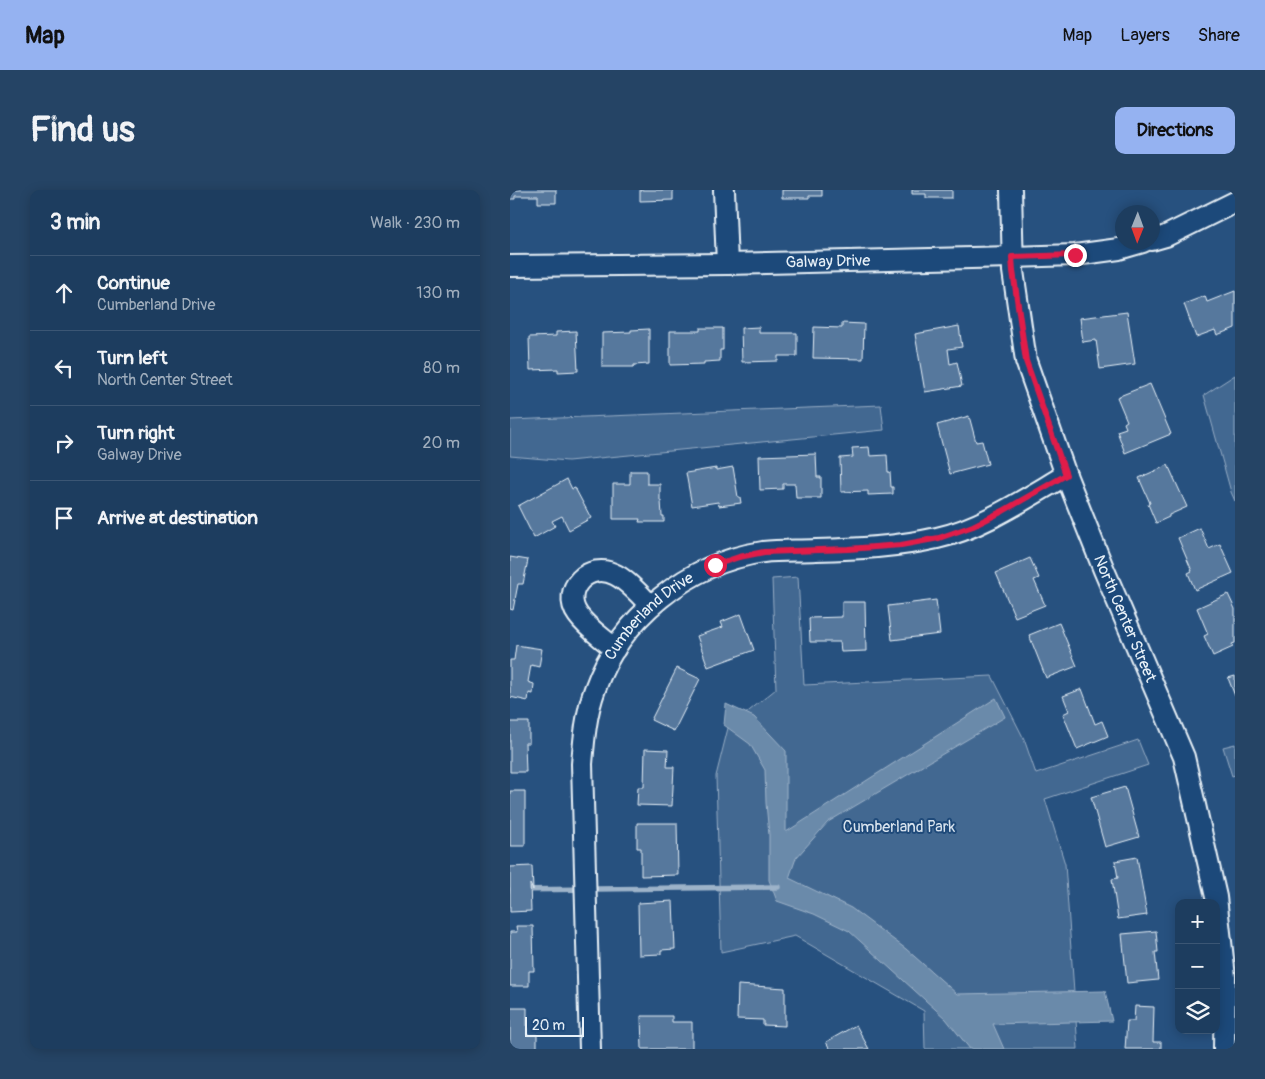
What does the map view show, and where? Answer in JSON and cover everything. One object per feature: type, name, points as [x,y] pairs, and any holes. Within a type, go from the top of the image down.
[{"type":"street","points":[[724,190],[727,264]]},
{"type":"street","name":"North Center Street","points":[[1011,190],[1013,271],[1026,361],[1066,475],[1104,570],[1184,757],[1216,898],[1225,977],[1224,1049]]},
{"type":"street","points":[[1160,238],[1235,202]]},
{"type":"street","name":"Galway Drive","points":[[510,266],[727,264],[1012,257],[1075,255],[1115,250]]},
{"type":"street","name":"Cumberland Drive","points":[[590,1049],[582,764],[584,738],[594,690],[615,649],[634,623],[650,606],[689,578],[715,565],[739,557],[764,552],[901,545],[939,538],[973,526],[1066,475]]},
{"type":"street","points":[[615,649],[589,628],[572,604],[573,592],[580,580],[588,573],[602,571],[615,574],[650,606]]},
{"type":"green space","points":[[1235,375],[1235,501],[1204,395]]},
{"type":"green space","points":[[881,405],[884,430],[568,461],[510,456],[510,420]]},
{"type":"green space","name":"Cumberland Park","points":[[798,577],[804,685],[992,676],[1024,739],[1036,774],[1138,740],[1148,765],[1045,799],[1065,864],[1078,1049],[925,1049],[924,1011],[795,936],[721,952],[716,776],[728,728],[776,689],[772,579]]},
{"type":"green space","points":[[1235,744],[1235,775],[1232,776],[1223,747]]},
{"type":"shaded area","points":[[996,698],[1005,717],[828,822],[796,858],[789,878],[851,908],[906,949],[957,994],[1105,991],[1112,1021],[993,1024],[1004,1049],[970,1049],[946,1019],[849,931],[814,914],[777,901],[769,880],[769,835],[765,770],[750,744],[724,725],[726,704],[754,717],[786,751],[786,832]]},
{"type":"building","points":[[510,190],[556,190],[556,203],[538,203],[538,196],[515,196],[515,199],[510,199]]},
{"type":"building","points":[[640,190],[673,190],[673,200],[640,201]]},
{"type":"building","points":[[782,190],[822,190],[822,196],[782,198]]},
{"type":"building","points":[[912,190],[952,190],[952,198],[926,198],[926,194],[912,194]]},
{"type":"building","points":[[1235,291],[1235,328],[1217,335],[1215,330],[1196,337],[1184,304],[1205,296],[1207,302]]},
{"type":"building","points":[[1127,312],[1135,364],[1100,369],[1096,340],[1083,342],[1080,318]]},
{"type":"building","points":[[842,323],[864,324],[863,359],[813,358],[814,327],[842,328]]},
{"type":"building","points":[[959,326],[962,347],[948,349],[950,364],[957,362],[962,386],[925,392],[915,334]]},
{"type":"building","points":[[759,327],[759,333],[797,333],[797,356],[778,356],[778,361],[742,362],[741,328]]},
{"type":"building","points":[[700,328],[723,328],[723,350],[720,350],[720,361],[704,362],[704,364],[670,365],[670,331],[700,331]]},
{"type":"building","points":[[649,329],[649,364],[634,365],[634,367],[602,367],[602,333]]},
{"type":"building","points":[[576,331],[578,371],[558,372],[558,369],[530,370],[529,337],[556,336],[556,332]]},
{"type":"building","points":[[1150,384],[1171,434],[1125,453],[1117,431],[1126,428],[1124,423],[1127,421],[1117,397]]},
{"type":"building","points":[[969,416],[976,442],[982,441],[988,464],[950,474],[937,425]]},
{"type":"building","points":[[869,447],[870,456],[887,455],[888,472],[890,472],[893,494],[868,495],[868,491],[841,492],[840,458],[853,457],[852,448]]},
{"type":"building","points":[[816,454],[817,477],[821,477],[821,498],[796,498],[795,484],[783,484],[783,489],[760,490],[759,456]]},
{"type":"building","points":[[1168,465],[1187,507],[1156,523],[1139,478]]},
{"type":"building","points":[[733,467],[738,497],[740,497],[741,503],[719,506],[718,502],[692,506],[686,473]]},
{"type":"building","points":[[630,471],[647,471],[647,484],[660,484],[660,501],[664,522],[639,522],[640,519],[613,519],[613,484],[630,484]]},
{"type":"building","points":[[567,479],[572,489],[575,488],[591,518],[569,530],[562,516],[552,521],[555,526],[534,538],[518,506]]},
{"type":"building","points":[[1200,528],[1209,549],[1220,544],[1233,573],[1195,590],[1188,573],[1192,571],[1178,538]]},
{"type":"building","points":[[510,557],[528,560],[523,584],[518,584],[513,610],[510,609]]},
{"type":"building","points":[[1030,558],[1039,578],[1034,580],[1045,605],[1015,617],[996,573]]},
{"type":"building","points":[[1228,594],[1235,609],[1235,643],[1232,644],[1233,647],[1213,656],[1204,636],[1208,634],[1197,608]]},
{"type":"building","points":[[936,600],[940,634],[892,640],[888,606]]},
{"type":"building","points":[[842,602],[865,602],[866,651],[841,652],[840,642],[810,642],[809,618],[842,617]]},
{"type":"building","points":[[741,614],[754,650],[708,667],[697,636],[723,627],[721,622]]},
{"type":"building","points":[[1059,623],[1077,666],[1046,678],[1029,635]]},
{"type":"building","points":[[516,645],[542,649],[539,667],[531,665],[528,682],[534,684],[533,694],[529,693],[528,701],[510,697],[510,660],[514,660]]},
{"type":"building","points":[[677,668],[700,679],[674,731],[651,720]]},
{"type":"building","points":[[1235,676],[1235,696],[1228,678]]},
{"type":"building","points":[[1082,689],[1095,724],[1102,721],[1108,736],[1077,749],[1063,714],[1069,711],[1063,696]]},
{"type":"building","points":[[510,722],[529,722],[529,743],[525,743],[526,772],[510,772]]},
{"type":"building","points":[[645,749],[668,750],[667,767],[674,767],[672,806],[637,805],[638,787],[644,787]]},
{"type":"building","points":[[1125,787],[1139,837],[1105,847],[1091,797]]},
{"type":"building","points":[[510,791],[525,791],[525,846],[510,846]]},
{"type":"building","points":[[637,823],[677,823],[678,875],[641,876],[641,848],[637,848]]},
{"type":"building","points":[[1137,857],[1147,915],[1118,919],[1112,879],[1118,878],[1115,861]]},
{"type":"building","points":[[532,866],[533,890],[530,884],[531,911],[510,912],[510,867]]},
{"type":"building","points":[[673,901],[675,949],[661,950],[661,954],[639,955],[638,903]]},
{"type":"building","points":[[516,926],[533,926],[534,971],[529,971],[529,986],[510,986],[510,932],[517,932]]},
{"type":"building","points":[[1156,931],[1158,952],[1155,952],[1158,980],[1127,983],[1122,934]]},
{"type":"building","points":[[738,985],[785,988],[785,1026],[763,1025],[763,1020],[737,1019]]},
{"type":"building","points":[[1135,1006],[1154,1007],[1153,1042],[1161,1042],[1161,1049],[1125,1049],[1127,1021],[1134,1021]]},
{"type":"building","points":[[510,1008],[527,1008],[527,1035],[537,1035],[537,1049],[510,1049]]},
{"type":"building","points":[[641,1016],[672,1016],[672,1022],[692,1022],[692,1049],[642,1049]]},
{"type":"building","points":[[856,1025],[869,1049],[830,1049],[826,1042]]},
{"type":"waterway","points":[[510,890],[778,887]]},
{"type":"route","points":[[715,565],[739,557],[764,552],[901,545],[939,538],[973,526],[1066,475],[1026,361],[1012,257],[1075,255]]}]
